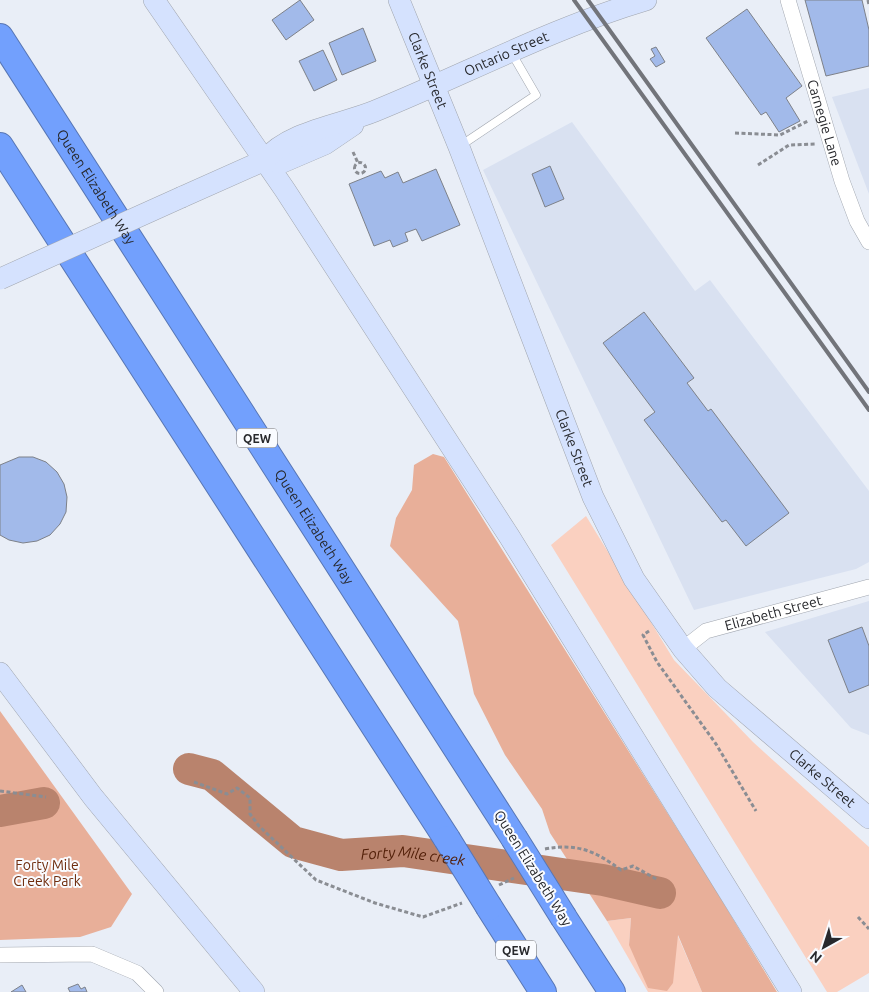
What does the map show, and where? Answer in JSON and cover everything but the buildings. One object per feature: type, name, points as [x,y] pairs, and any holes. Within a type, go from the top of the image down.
[{"type":"highway","name":"Queen Elizabeth Way","points":[[0,37],[612,992]]},
{"type":"highway","name":"QEW","points":[[0,146],[543,992]]},
{"type":"street","points":[[154,0],[265,160],[509,536],[791,992]]},
{"type":"street","name":"Clarke Street","points":[[399,0],[432,86],[459,147],[593,497],[634,579],[683,649],[717,688],[869,818]]},
{"type":"street","name":"Ontario Street","points":[[0,279],[265,160],[274,149],[320,129],[370,113],[510,50],[598,14],[646,0]]},
{"type":"street","name":"Carnegie Lane","points":[[788,0],[831,144],[858,221],[869,242]]},
{"type":"street","name":"Elizabeth Street","points":[[683,649],[706,631],[869,587]]},
{"type":"street","points":[[0,674],[93,797],[254,992]]},
{"type":"street","points":[[0,955],[92,954],[137,973],[156,992]]},
{"type":"lane","points":[[459,147],[536,95],[510,50]]},
{"type":"path","points":[[868,0],[869,6]]},
{"type":"path","points":[[735,133],[780,135],[799,125]]},
{"type":"path","points":[[758,165],[789,145],[806,143],[831,144]]},
{"type":"path","points":[[353,152],[358,163]]},
{"type":"path","points":[[664,620],[643,635],[657,662],[716,744],[756,811]]},
{"type":"path","points":[[194,782],[227,794],[237,788],[250,798],[250,814],[259,826],[316,880],[375,902],[423,916],[483,899],[517,877]]},
{"type":"path","points":[[0,791],[46,797]]},
{"type":"path","points":[[544,850],[562,846],[575,847],[599,854],[621,870],[633,866],[658,880]]},
{"type":"path","points":[[858,917],[869,929]]},
{"type":"shaded area","points":[[869,88],[869,194],[832,97]]},
{"type":"shaded area","points":[[572,122],[695,291],[710,280],[869,491],[869,562],[856,569],[694,610],[483,170]]},
{"type":"shaded area","points":[[586,516],[674,660],[753,742],[869,847],[869,973],[837,992],[827,992],[551,545]]},
{"type":"shaded area","points":[[869,601],[869,735],[851,728],[765,632]]},
{"type":"shaded area","points":[[631,918],[629,945],[677,934],[702,992],[648,992],[607,921]]},
{"type":"green space","points":[[433,454],[444,457],[715,889],[777,992],[702,992],[678,935],[673,983],[667,991],[648,988],[629,945],[631,918],[607,921],[550,833],[542,809],[505,755],[474,694],[458,621],[390,546],[396,518],[412,490],[414,465]]},
{"type":"green space","name":"Forty Mile Creek Park","points":[[0,711],[132,894],[111,927],[80,937],[0,940]]},
{"type":"waterway","name":"Forty Mile creek","points":[[189,769],[212,775],[293,842],[341,855],[403,851],[603,880],[660,893]]},
{"type":"waterway","name":"Forty Mile creek","points":[[0,811],[44,803]]},
{"type":"railway","points":[[574,0],[869,410]]},
{"type":"railway","points":[[588,0],[869,392]]}]
